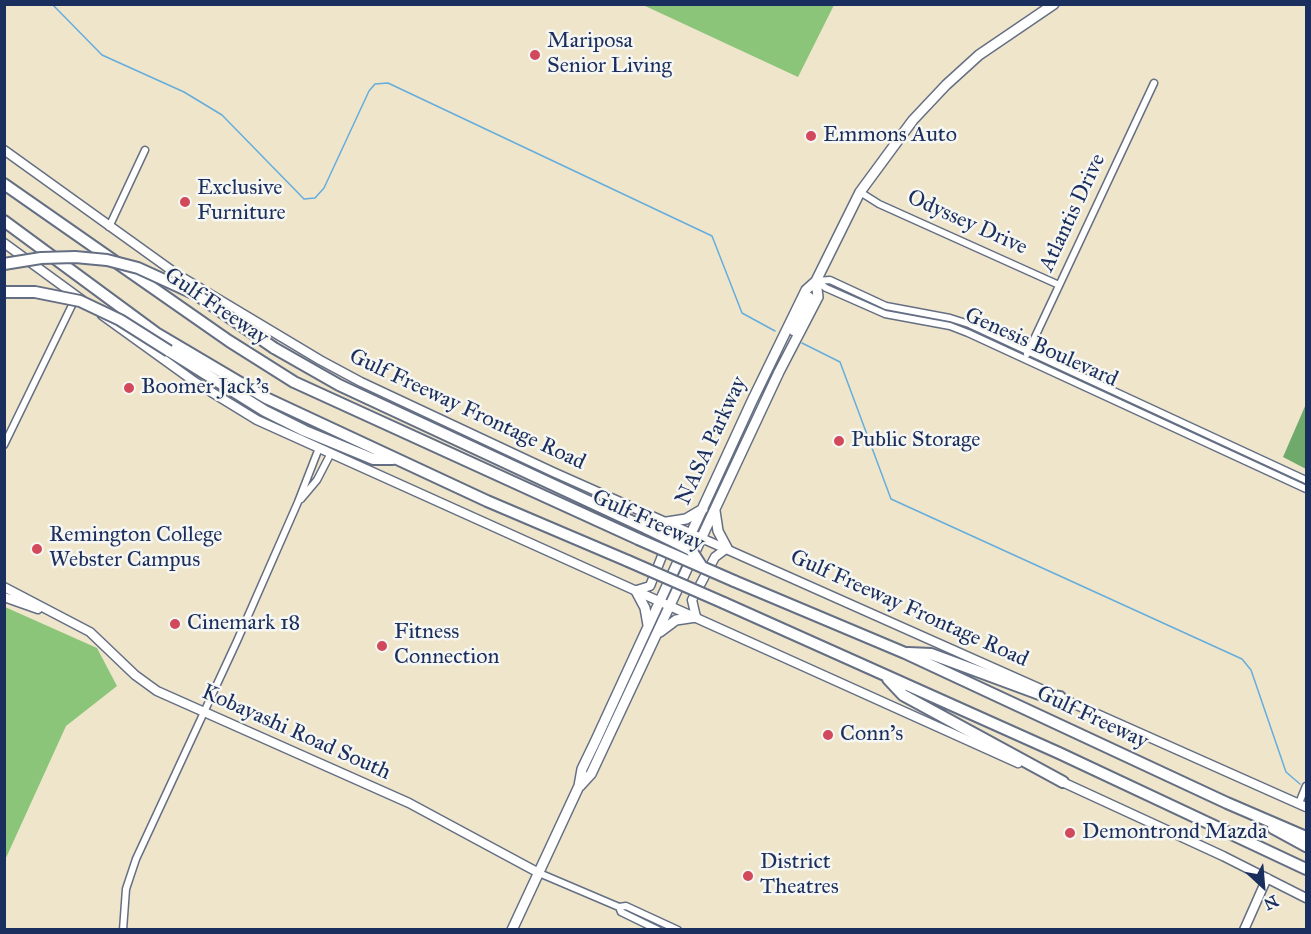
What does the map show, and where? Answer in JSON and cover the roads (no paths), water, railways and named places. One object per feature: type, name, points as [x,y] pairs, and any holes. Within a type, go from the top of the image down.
[{"type":"highway","name":"Gulf Freeway","points":[[4,184],[229,341],[294,382],[638,539],[905,653],[1306,837]]},
{"type":"highway","name":"Gulf Freeway","points":[[4,221],[156,333],[266,398],[884,674],[1306,868]]},
{"type":"highway","points":[[4,264],[41,258],[75,257],[107,260],[138,268],[197,295],[274,348],[339,385],[691,550],[702,567]]},
{"type":"highway","points":[[4,292],[35,292],[80,301],[120,320],[265,411],[305,431],[373,459],[400,459]]},
{"type":"highway","points":[[905,653],[931,654],[1042,695],[1060,697]]},
{"type":"highway","points":[[884,674],[903,694],[1063,782]]},
{"type":"highway","points":[[1227,802],[1306,846]]},
{"type":"main road","name":"NASA Parkway","points":[[512,930],[579,786],[582,769],[768,367],[806,290],[816,280],[860,192],[894,143],[946,85],[988,49],[1054,4]]},
{"type":"main road","name":"Gulf Freeway Frontage Road","points":[[7,155],[178,275],[320,360],[458,429],[1303,805]]},
{"type":"main road","points":[[4,243],[195,382],[257,420],[1063,782],[1306,898]]},
{"type":"main road","name":"NASA Parkway","points":[[579,786],[591,774],[779,372],[818,297],[816,280]]},
{"type":"main road","points":[[768,367],[779,372]]},
{"type":"main road","points":[[636,591],[650,586],[670,536],[667,522],[686,519],[703,509]]},
{"type":"main road","points":[[696,617],[692,600],[715,557],[727,548],[718,531],[715,509]]},
{"type":"main road","name":"Kobayashi Road South","points":[[4,587],[90,632],[147,685],[204,714],[409,803],[539,873]]},
{"type":"main road","points":[[636,591],[645,608],[648,627]]},
{"type":"main road","name":"Kobayashi Road South","points":[[4,597],[50,612]]},
{"type":"main road","points":[[658,633],[676,620],[696,617]]},
{"type":"main road","points":[[1244,930],[1267,878]]},
{"type":"street","name":"Atlantis Drive","points":[[1026,356],[1154,83]]},
{"type":"street","points":[[109,227],[145,150]]},
{"type":"street","name":"Odyssey Drive","points":[[860,192],[879,204],[1059,285]]},
{"type":"street","name":"Genesis Boulevard","points":[[816,280],[826,288],[879,312],[958,328],[1110,390],[1306,480]]},
{"type":"street","points":[[4,445],[76,296]]},
{"type":"street","name":"Genesis Boulevard","points":[[1026,356],[1106,397],[1306,489]]},
{"type":"street","points":[[1106,397],[1110,390]]},
{"type":"street","points":[[1187,434],[1190,427]]},
{"type":"street","points":[[123,930],[126,889],[136,860],[204,714],[319,448]]},
{"type":"street","points":[[298,501],[317,480],[331,453]]},
{"type":"street","points":[[1303,805],[1306,786]]},
{"type":"street","points":[[539,873],[619,907],[626,906],[678,930]]},
{"type":"street","points":[[619,907],[621,912],[658,930]]},
{"type":"waterway","points":[[52,4],[102,55],[184,92],[222,115],[304,199],[315,198],[324,188],[369,91],[375,84],[388,83],[712,236],[742,313],[775,331]]},
{"type":"waterway","points":[[802,343],[840,362],[891,499],[1242,659],[1251,670],[1286,772],[1300,784]]},
{"type":"place","name":"Mariposa Senior Living","points":[[535,55]]},
{"type":"place","name":"Emmons Auto","points":[[811,136]]},
{"type":"place","name":"Exclusive Furniture","points":[[185,202]]},
{"type":"place","name":"Boomer Jack's","points":[[129,388]]},
{"type":"place","name":"Public Storage","points":[[839,441]]},
{"type":"place","name":"Remington College Webster Campus","points":[[37,549]]},
{"type":"place","name":"Cinemark 18","points":[[175,624]]},
{"type":"place","name":"Fitness Connection","points":[[382,646]]},
{"type":"place","name":"Conn's","points":[[828,735]]},
{"type":"place","name":"Demontrond Mazda","points":[[1070,833]]},
{"type":"place","name":"District Theatres","points":[[748,876]]}]
